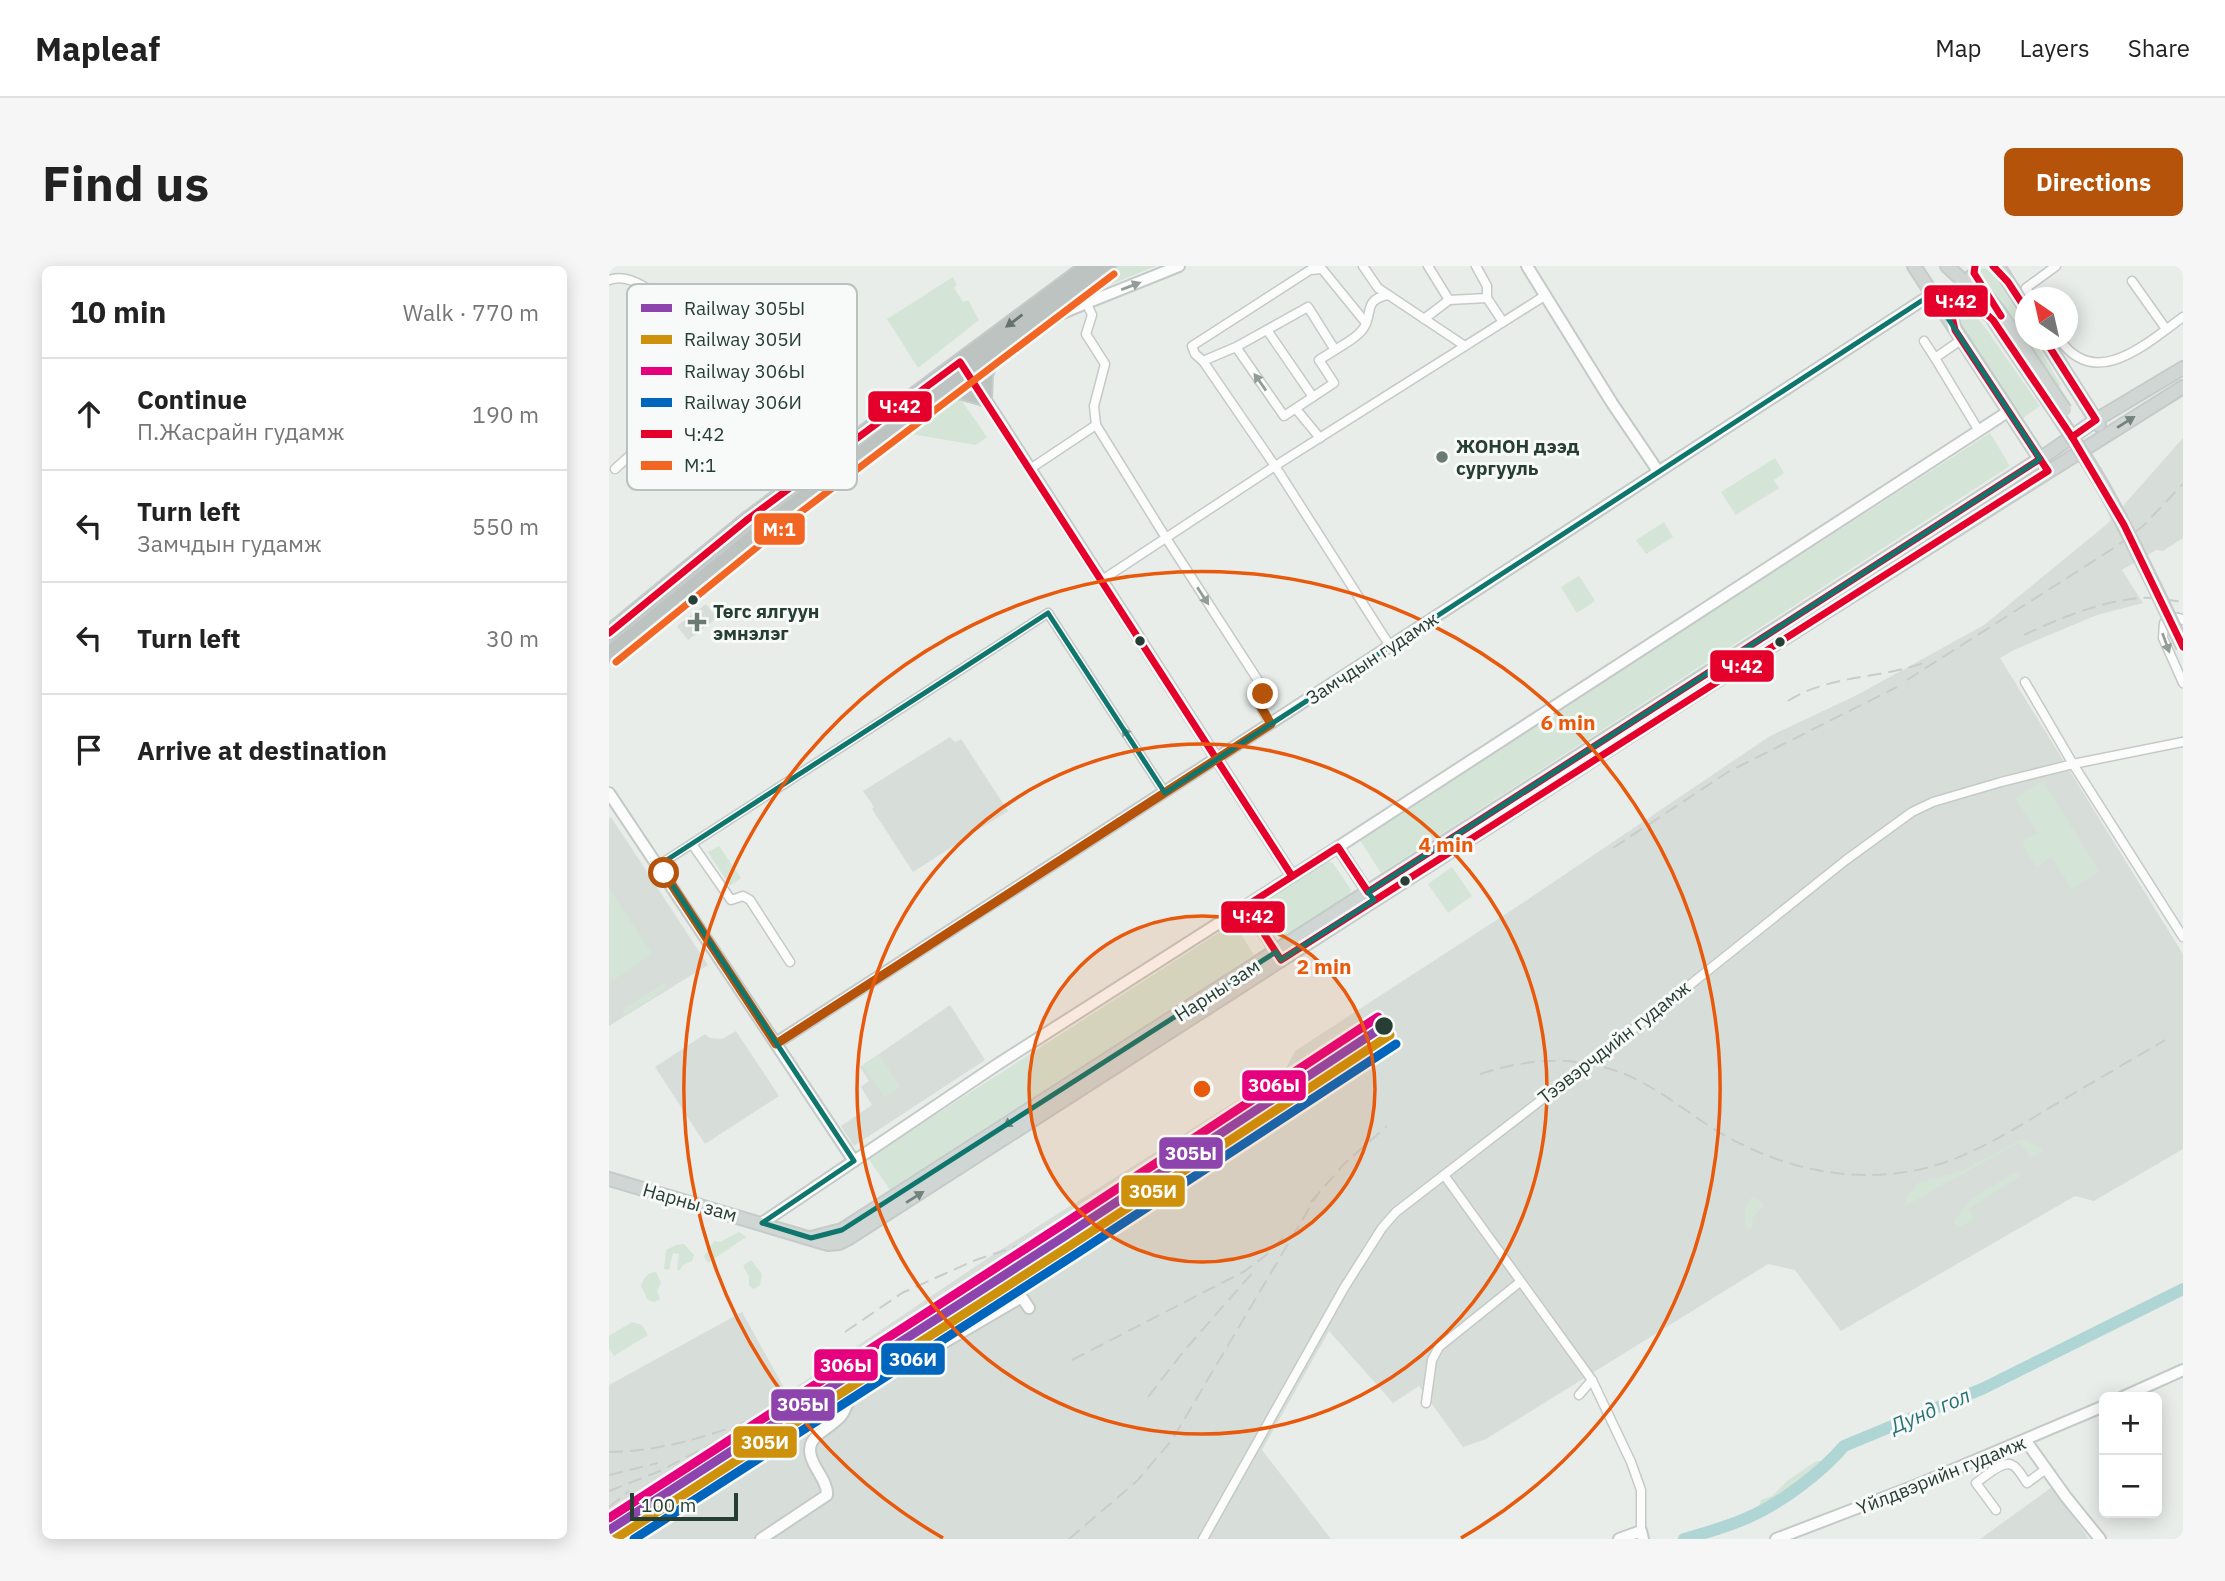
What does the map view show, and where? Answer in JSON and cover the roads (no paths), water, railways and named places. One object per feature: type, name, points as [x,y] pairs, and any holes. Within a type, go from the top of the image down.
[{"type":"highway","points":[[857,440],[964,366],[1088,266]]},
{"type":"highway","points":[[857,456],[937,395],[964,366],[995,351],[1108,266]]},
{"type":"highway","points":[[937,395],[960,391],[984,398],[985,374],[995,351]]},
{"type":"highway","points":[[609,633],[787,490]]},
{"type":"highway","points":[[609,654],[812,490]]},
{"type":"main road","points":[[1914,266],[1957,336],[2048,471]]},
{"type":"main road","points":[[1947,266],[1995,313],[2109,481],[2150,558],[2183,629]]},
{"type":"main road","points":[[1961,266],[1984,291]]},
{"type":"main road","points":[[1975,266],[1974,273],[1995,313],[2102,485],[2144,562],[2183,647]]},
{"type":"main road","points":[[1996,266],[2015,287]]},
{"type":"main road","points":[[1957,336],[1951,312],[1954,302],[1959,298],[1969,299],[1995,313]]},
{"type":"main road","points":[[2051,350],[2106,435]]},
{"type":"main road","name":"Нарны зам","points":[[609,1179],[828,1244],[849,1238],[2096,420],[2183,368]]},
{"type":"main road","name":"Нарны зам","points":[[1371,896],[2183,387]]},
{"type":"street","points":[[1023,330],[1179,266]]},
{"type":"street","points":[[1363,266],[1378,288],[1465,346]]},
{"type":"street","points":[[1428,266],[1450,300]]},
{"type":"street","points":[[1476,266],[1487,286],[1487,298],[1503,322]]},
{"type":"street","points":[[1527,266],[1612,403],[1658,471]]},
{"type":"street","points":[[2027,287],[2056,266]]},
{"type":"street","points":[[1366,323],[1322,269],[1310,270],[1192,346],[1275,466],[1390,646]]},
{"type":"street","points":[[609,280],[621,278],[638,284]]},
{"type":"street","points":[[2131,281],[2166,329]]},
{"type":"street","name":"Замчдын гудамж","points":[[776,1044],[1932,294]]},
{"type":"street","points":[[1236,347],[1284,416],[1334,383],[1319,360],[1359,334],[1365,327],[1370,305],[1380,297],[1388,295]]},
{"type":"street","points":[[1103,580],[1275,466],[1546,295]]},
{"type":"street","points":[[1424,319],[1450,300],[1487,298]]},
{"type":"street","points":[[1086,302],[1092,315],[1086,334],[1105,364],[1094,406],[1096,425],[1263,688],[1258,702],[1271,724]]},
{"type":"street","points":[[1203,361],[1236,347],[1307,307],[1335,350]]},
{"type":"street","points":[[2068,350],[2083,361],[2107,361],[2127,357],[2183,317]]},
{"type":"street","points":[[1267,330],[1313,397]]},
{"type":"street","points":[[1935,358],[1957,336]]},
{"type":"street","points":[[1924,341],[1979,431]]},
{"type":"street","points":[[964,366],[1292,876]]},
{"type":"street","points":[[1296,409],[1320,438]]},
{"type":"street","points":[[762,1223],[998,1064],[2010,411]]},
{"type":"street","points":[[1030,469],[1096,425]]},
{"type":"street","points":[[615,469],[627,458]]},
{"type":"street","points":[[659,865],[1048,613],[1165,793]]},
{"type":"street","points":[[2183,620],[2174,617],[2169,619],[2164,623],[2162,632],[2183,683]]},
{"type":"street","points":[[2025,682],[2073,764],[2183,937]]},
{"type":"street","name":"Тээвэрчдийн гудамж","points":[[1203,1539],[1344,1288],[1382,1228],[1396,1213],[1671,1000],[1846,860],[1912,812],[1946,798],[2073,764],[2183,742]]},
{"type":"street","points":[[609,793],[854,1161]]},
{"type":"street","points":[[692,844],[731,900],[743,896],[750,900],[790,962]]},
{"type":"street","points":[[1338,847],[1371,896]]},
{"type":"street","points":[[1246,906],[1279,956]]},
{"type":"street","points":[[1444,1175],[1592,1380],[1631,1462],[1641,1490],[1642,1536],[1619,1539]]},
{"type":"street","points":[[1426,1403],[1432,1360],[1439,1347],[1520,1282]]},
{"type":"street","points":[[761,1539],[827,1495],[827,1488],[809,1448],[813,1439],[844,1413],[852,1396],[1020,1297],[1029,1308]]},
{"type":"street","points":[[2134,1392],[2183,1370]]},
{"type":"street","points":[[1579,1395],[1592,1380]]},
{"type":"street","name":"Yйлдвэрийн гудамж","points":[[1776,1539],[1876,1502],[2099,1408]]},
{"type":"street","points":[[2026,1441],[2100,1539]]},
{"type":"street","points":[[1996,1510],[1976,1483],[2000,1466],[2009,1464],[2014,1466],[2027,1483],[2046,1469]]},
{"type":"waterway","name":"Дунд гол","points":[[1684,1539],[1732,1524],[1773,1505],[1812,1477],[1844,1446],[1984,1388],[2183,1289]]},
{"type":"railway","points":[[1907,680],[2117,546],[2143,526],[2183,484]]},
{"type":"railway","points":[[2024,635],[2109,603],[2144,598],[2183,602]]},
{"type":"railway","points":[[1788,701],[1820,686],[1923,663]]},
{"type":"railway","points":[[1613,848],[1728,772],[1897,687]]},
{"type":"railway","points":[[1480,1074],[1512,1065],[1544,1061],[1576,1062],[1610,1069],[1636,1079],[1729,1138],[1779,1160],[1831,1172],[1885,1174],[1930,1167],[1982,1146],[2165,1040]]},
{"type":"railway","points":[[1311,1202],[1345,1163],[1387,1126]]},
{"type":"railway","points":[[609,1452],[681,1443],[749,1421],[794,1402],[1144,1175]]},
{"type":"railway","points":[[1069,1539],[1137,1481],[1172,1440],[1317,1195]]},
{"type":"railway","points":[[1072,1360],[1245,1271],[1283,1238]]},
{"type":"railway","points":[[845,1332],[902,1293],[973,1261],[1032,1241]]},
{"type":"railway","points":[[1148,1397],[1183,1352],[1254,1271]]},
{"type":"railway","points":[[759,1447],[787,1429]]},
{"type":"railway","points":[[637,1539],[682,1497],[766,1435]]},
{"type":"railway","points":[[609,1491],[660,1471],[719,1440]]},
{"type":"railway","points":[[609,1475],[658,1463]]},
{"type":"railway","points":[[609,1507],[629,1491]]},
{"type":"railway","points":[[620,1539],[643,1523]]},
{"type":"rail line","name":"306Ы","points":[[609,1518],[1378,1017]]},
{"type":"rail line","name":"305Ы","points":[[609,1530],[1065,1236],[1384,1026]]},
{"type":"rail line","name":"305И","points":[[615,1539],[1071,1245],[1390,1035]]},
{"type":"rail line","name":"306И","points":[[634,1539],[1396,1044]]},
{"type":"place","name":"ЖОНОН дээд сургууль","points":[[1442,457]]},
{"type":"place","name":"Төгс ялгуун эмнэлэг","points":[[697,622]]}]
